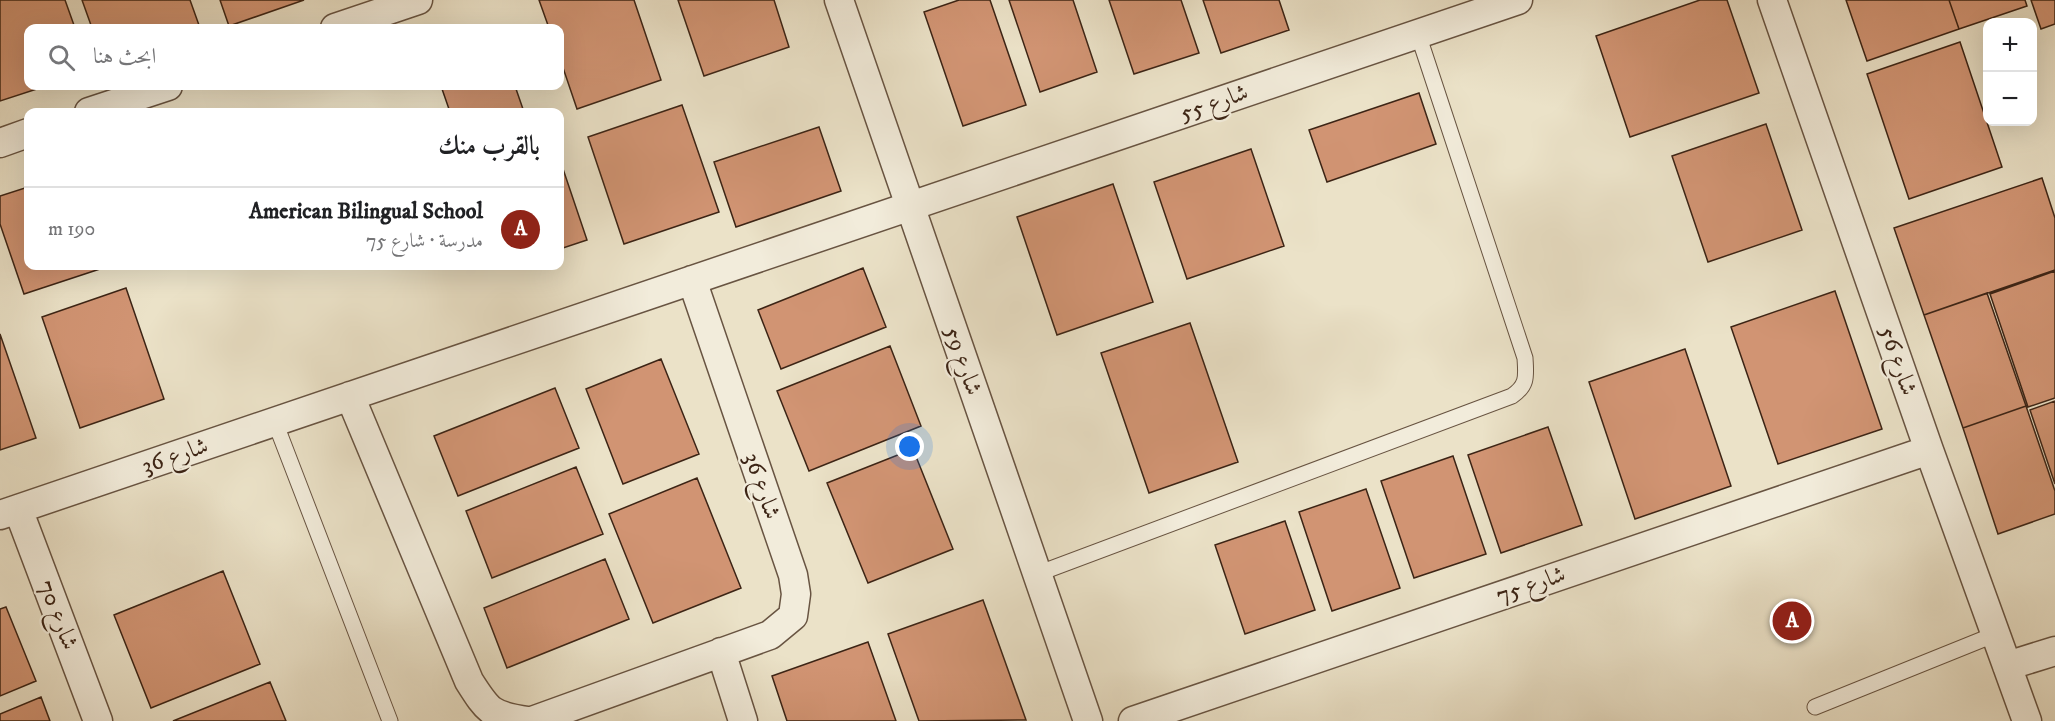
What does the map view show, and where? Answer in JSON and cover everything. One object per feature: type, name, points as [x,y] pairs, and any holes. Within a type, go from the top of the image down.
[{"type":"street","points":[[346,24],[418,0]]},
{"type":"street","name":"شارع 59","points":[[839,0],[1088,721]]},
{"type":"street","name":"شارع 55","points":[[910,206],[1518,0]]},
{"type":"street","name":"شارع 56","points":[[1772,0],[1929,450],[2027,721]]},
{"type":"street","points":[[101,108],[156,90]]},
{"type":"street","points":[[0,143],[24,134]]},
{"type":"street","name":"شارع 36","points":[[9,512],[910,206]]},
{"type":"street","name":"شارع 36","points":[[351,396],[469,681],[486,707],[505,718],[530,721],[770,635],[793,616],[796,594],[793,575],[692,280]]},
{"type":"street","name":"شارع 75","points":[[1133,721],[1929,450]]},
{"type":"street","name":"شارع 70","points":[[9,512],[98,721]]},
{"type":"street","points":[[2007,666],[2055,651]]},
{"type":"street","points":[[721,652],[743,721]]},
{"type":"lane","points":[[1037,574],[1512,396],[1521,390],[1526,376],[1525,358],[1418,34]]},
{"type":"lane","points":[[275,422],[390,721]]},
{"type":"lane","points":[[1815,707],[1995,634]]},
{"type":"building","points":[[0,0],[65,0],[74,24],[24,24],[24,90],[34,90],[0,101]]},
{"type":"building","points":[[82,0],[190,0],[199,24],[91,24]]},
{"type":"building","points":[[220,0],[304,0],[235,24],[228,24]]},
{"type":"building","points":[[539,0],[634,0],[661,80],[577,109],[564,71],[564,24],[548,24]]},
{"type":"building","points":[[678,0],[774,0],[789,47],[704,76]]},
{"type":"building","points":[[959,0],[990,0],[1026,105],[963,126],[924,12]]},
{"type":"building","points":[[1009,0],[1073,0],[1097,72],[1040,92]]},
{"type":"building","points":[[1109,0],[1181,0],[1199,53],[1134,74]]},
{"type":"building","points":[[1203,0],[1279,0],[1289,30],[1221,53]]},
{"type":"building","points":[[1700,0],[1727,0],[1759,93],[1630,137],[1596,36]]},
{"type":"building","points":[[1846,0],[1949,0],[1959,29],[1867,61]]},
{"type":"building","points":[[1949,0],[2025,0],[2027,6],[1992,18],[1983,18],[1983,21],[1959,29]]},
{"type":"building","points":[[2031,0],[2055,0],[2055,24],[2041,29]]},
{"type":"building","points":[[1960,42],[1983,110],[1983,126],[1988,126],[2002,167],[1909,199],[1867,74]]},
{"type":"building","points":[[442,90],[516,90],[523,108],[449,108]]},
{"type":"building","points":[[1419,93],[1436,144],[1327,182],[1309,130]]},
{"type":"building","points":[[682,105],[719,212],[624,244],[588,137]]},
{"type":"building","points":[[1766,124],[1802,230],[1708,262],[1672,156]]},
{"type":"building","points":[[819,127],[841,191],[736,227],[714,162]]},
{"type":"building","points":[[1251,149],[1284,246],[1187,279],[1154,182]]},
{"type":"building","points":[[564,172],[587,240],[564,248]]},
{"type":"building","points":[[2042,178],[2055,218],[2055,270],[1924,315],[1894,228]]},
{"type":"building","points":[[1113,184],[1153,302],[1057,335],[1017,217]]},
{"type":"building","points":[[24,188],[24,270],[97,270],[24,294],[0,224],[0,196]]},
{"type":"building","points":[[863,268],[886,327],[781,369],[758,310]]},
{"type":"building","points":[[2055,271],[2055,398],[2028,407],[1990,294]]},
{"type":"building","points":[[126,288],[164,399],[80,428],[42,317]]},
{"type":"building","points":[[1835,291],[1882,429],[1778,464],[1731,327]]},
{"type":"building","points":[[1987,293],[2026,406],[1963,428],[1924,315]]},
{"type":"building","points":[[1190,323],[1238,462],[1149,493],[1101,353]]},
{"type":"building","points":[[0,334],[36,438],[0,450]]},
{"type":"building","points":[[890,346],[921,426],[809,471],[777,391]]},
{"type":"building","points":[[1685,349],[1731,486],[1635,519],[1589,382]]},
{"type":"building","points":[[661,359],[699,454],[623,484],[586,389]]},
{"type":"building","points":[[555,388],[579,448],[458,496],[434,436]]},
{"type":"building","points":[[2055,401],[2055,484],[2030,410]]},
{"type":"building","points":[[2026,406],[2055,491],[2055,514],[1998,534],[1963,428]]},
{"type":"building","points":[[1548,427],[1582,525],[1501,553],[1468,455]]},
{"type":"building","points":[[913,449],[953,549],[868,583],[827,483]]},
{"type":"building","points":[[1453,456],[1486,554],[1414,578],[1381,481]]},
{"type":"building","points":[[576,467],[603,534],[492,578],[466,511]]},
{"type":"building","points":[[697,478],[741,588],[653,623],[609,514]]},
{"type":"building","points":[[1366,489],[1400,588],[1332,611],[1299,512]]},
{"type":"building","points":[[1285,521],[1315,610],[1245,634],[1215,545]]},
{"type":"building","points":[[605,559],[629,619],[507,668],[484,608]]},
{"type":"building","points":[[223,571],[260,664],[151,708],[114,615]]},
{"type":"building","points":[[983,600],[1026,720],[919,721],[888,634]]},
{"type":"building","points":[[6,607],[36,681],[0,696],[0,609]]},
{"type":"building","points":[[868,642],[896,721],[787,721],[772,676]]},
{"type":"building","points":[[270,682],[286,721],[173,721]]},
{"type":"building","points":[[41,697],[50,721],[0,721],[0,714]]},
{"type":"place","name":"American Bilingual School","points":[[1792,621]]}]
